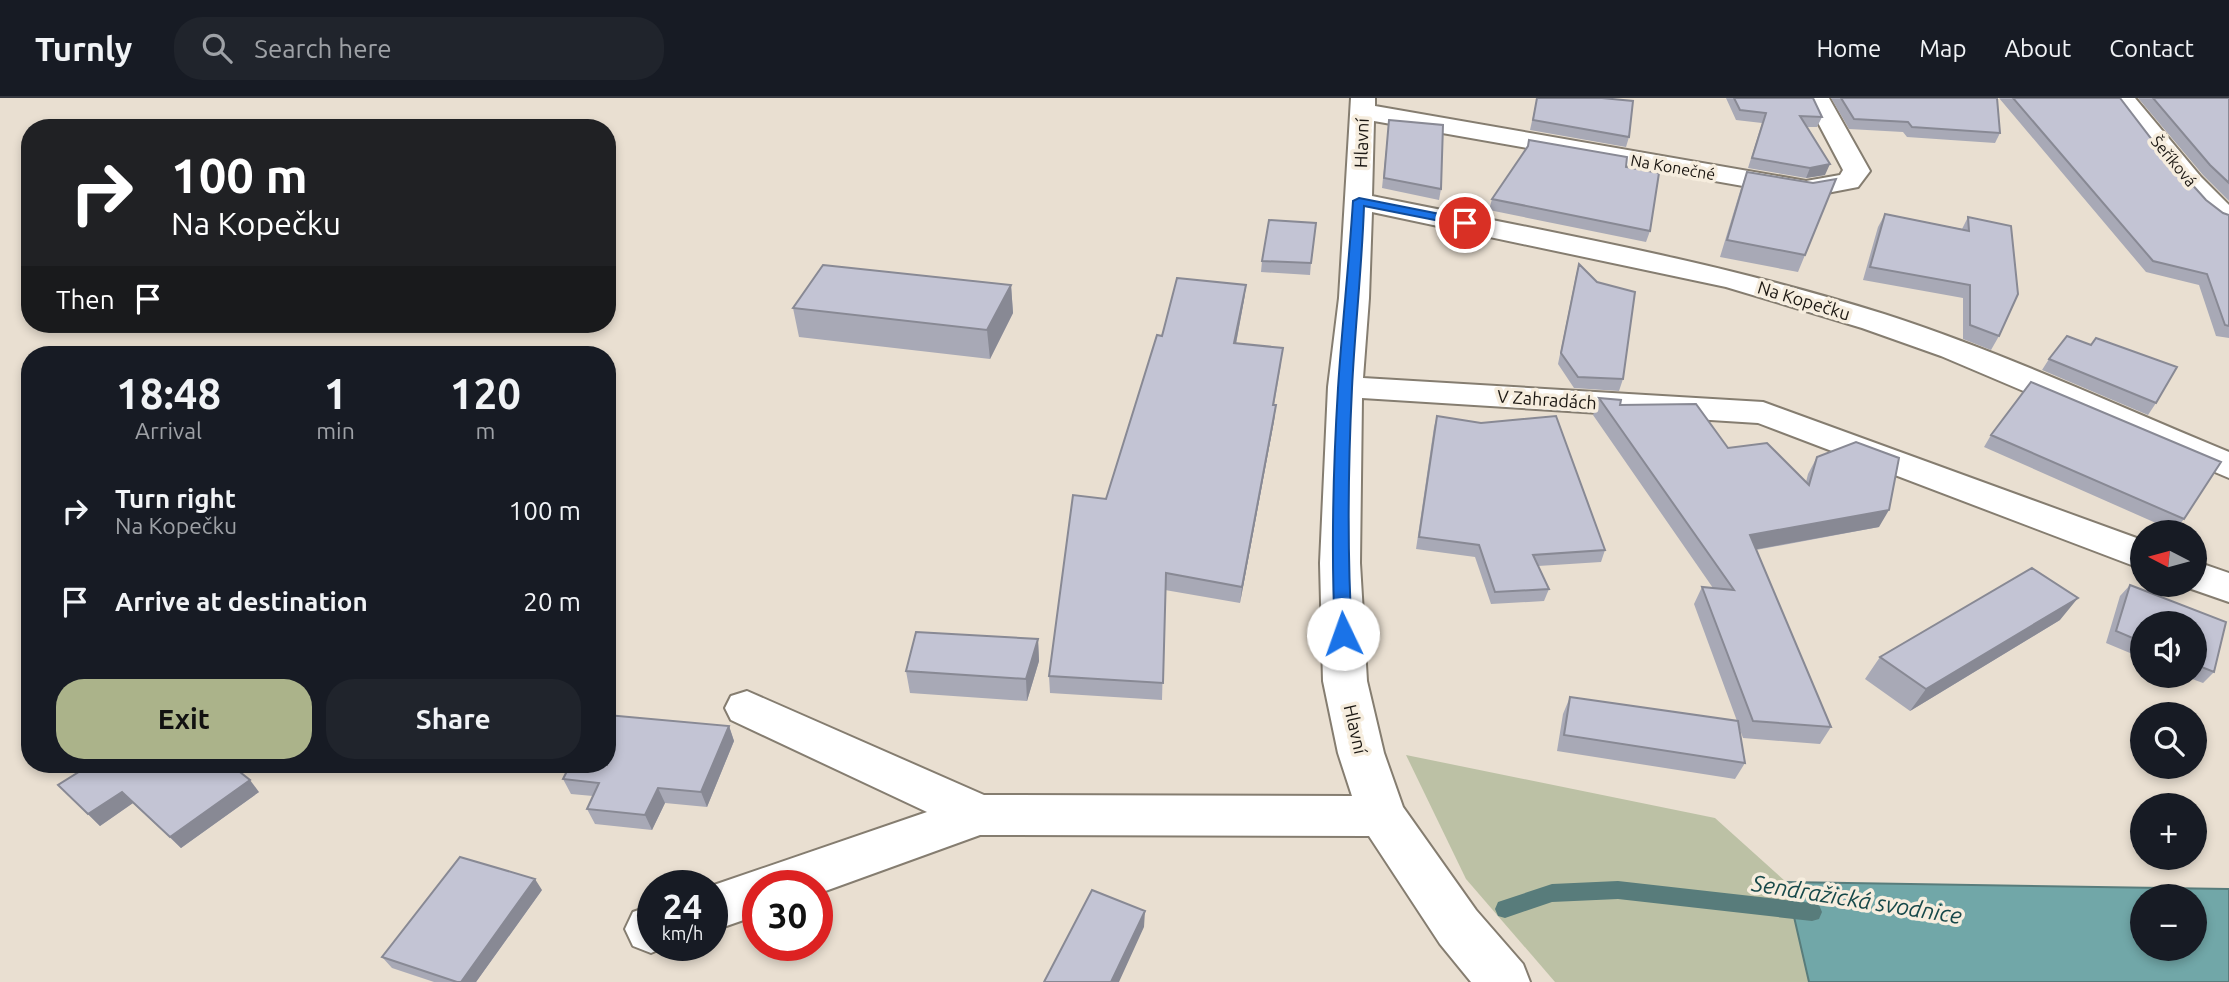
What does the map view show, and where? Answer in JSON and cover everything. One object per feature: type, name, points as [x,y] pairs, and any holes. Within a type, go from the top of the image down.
[{"type":"street","name":"Na Konečné","points":[[1363,105],[1806,189],[1849,181],[1857,171],[1817,98]]},
{"type":"street","name":"Šeříková","points":[[2122,98],[2191,183],[2229,220]]},
{"type":"street","name":"Hlavní","points":[[1363,105],[1354,298],[1345,387],[1340,564],[1345,681],[1361,752],[1382,816],[1458,927],[1504,982]]},
{"type":"street","name":"Na Kopečku","points":[[1359,201],[1732,279],[1835,310],[1952,348],[2229,466]]},
{"type":"street","name":"V Zahradách","points":[[1345,387],[1763,412],[2130,550]]},
{"type":"street","points":[[2207,580],[2229,588]]},
{"type":"street","points":[[747,708],[980,815]]},
{"type":"street","points":[[822,870],[980,815],[1382,816]]},
{"type":"green space","points":[[1406,755],[1715,818],[1786,882],[1809,982],[1555,982],[1466,879]]},
{"type":"water","points":[[1786,882],[2130,887],[2130,961],[2207,961],[2207,889],[2229,889],[2229,982],[1809,982]]},
{"type":"building","points":[[1537,98],[1633,101],[1629,137],[1533,120]]},
{"type":"building","points":[[1734,98],[1813,98],[1822,117],[1800,116],[1830,164],[1810,168],[1752,158],[1766,113],[1740,110]]},
{"type":"building","points":[[1841,98],[1997,98],[2000,133],[1912,127],[1908,122],[1854,119]]},
{"type":"building","points":[[2013,98],[2120,98],[2153,141],[2206,200],[2229,215],[2229,326],[2225,325],[2207,274],[2153,261]]},
{"type":"building","points":[[2153,98],[2229,98],[2229,183],[2210,165]]},
{"type":"building","points":[[1389,120],[1443,125],[1441,189],[1384,178]]},
{"type":"building","points":[[1529,140],[1627,157],[1626,167],[1659,173],[1650,231],[1492,199],[1528,146]]},
{"type":"building","points":[[1747,172],[1813,183],[1836,179],[1805,255],[1727,240]]},
{"type":"building","points":[[1885,214],[1969,231],[1968,217],[2011,226],[2018,294],[1999,336],[1970,325],[1970,285],[1870,267]]},
{"type":"building","points":[[1269,220],[1316,223],[1311,263],[1262,261]]},
{"type":"building","points":[[1579,264],[1597,282],[1635,292],[1623,379],[1578,377],[1561,353]]},
{"type":"building","points":[[823,265],[1011,285],[987,330],[793,308]]},
{"type":"building","points":[[1177,278],[1246,285],[1234,343],[1283,348],[1273,405],[1276,405],[1242,587],[1166,573],[1163,683],[1049,676],[1073,495],[1106,499],[1157,335],[1162,336]]},
{"type":"building","points":[[2067,336],[2091,345],[2096,338],[2177,367],[2156,403],[2049,359]]},
{"type":"building","points":[[2031,382],[2221,462],[2184,519],[1991,435]]},
{"type":"building","points":[[1599,398],[1621,400],[1620,405],[1696,404],[1728,448],[1767,443],[1809,485],[1817,457],[1856,442],[1899,458],[1889,510],[1750,535],[1831,727],[1753,721],[1702,587],[1734,590]]},
{"type":"building","points":[[1437,416],[1481,423],[1556,416],[1605,550],[1533,555],[1549,589],[1495,592],[1479,545],[1419,537]]},
{"type":"building","points":[[2032,568],[2078,598],[1926,689],[1880,657]]},
{"type":"building","points":[[2130,585],[2130,597],[2161,597],[2197,611],[2130,611],[2130,637],[2116,631]]},
{"type":"building","points":[[2207,615],[2226,622],[2214,672],[2207,669]]},
{"type":"building","points":[[916,632],[1038,639],[1026,679],[906,671]]},
{"type":"building","points":[[1570,697],[1738,721],[1745,763],[1564,735]]},
{"type":"building","points":[[616,716],[729,726],[701,792],[658,788],[645,815],[587,809],[599,783],[563,779],[566,773],[616,773]]},
{"type":"building","points":[[77,773],[241,773],[250,780],[170,837],[122,792],[88,814],[58,785]]},
{"type":"building","points":[[460,857],[535,879],[461,982],[382,957]]},
{"type":"building","points":[[1092,890],[1145,911],[1111,982],[1044,982]]},
{"type":"waterway","name":"Sendražická svodnice","points":[[1505,909],[1552,893],[1618,890],[1812,912]]},
{"type":"route","points":[[1343,634],[1340,564],[1345,387],[1354,298],[1359,201],[1465,223]]}]
